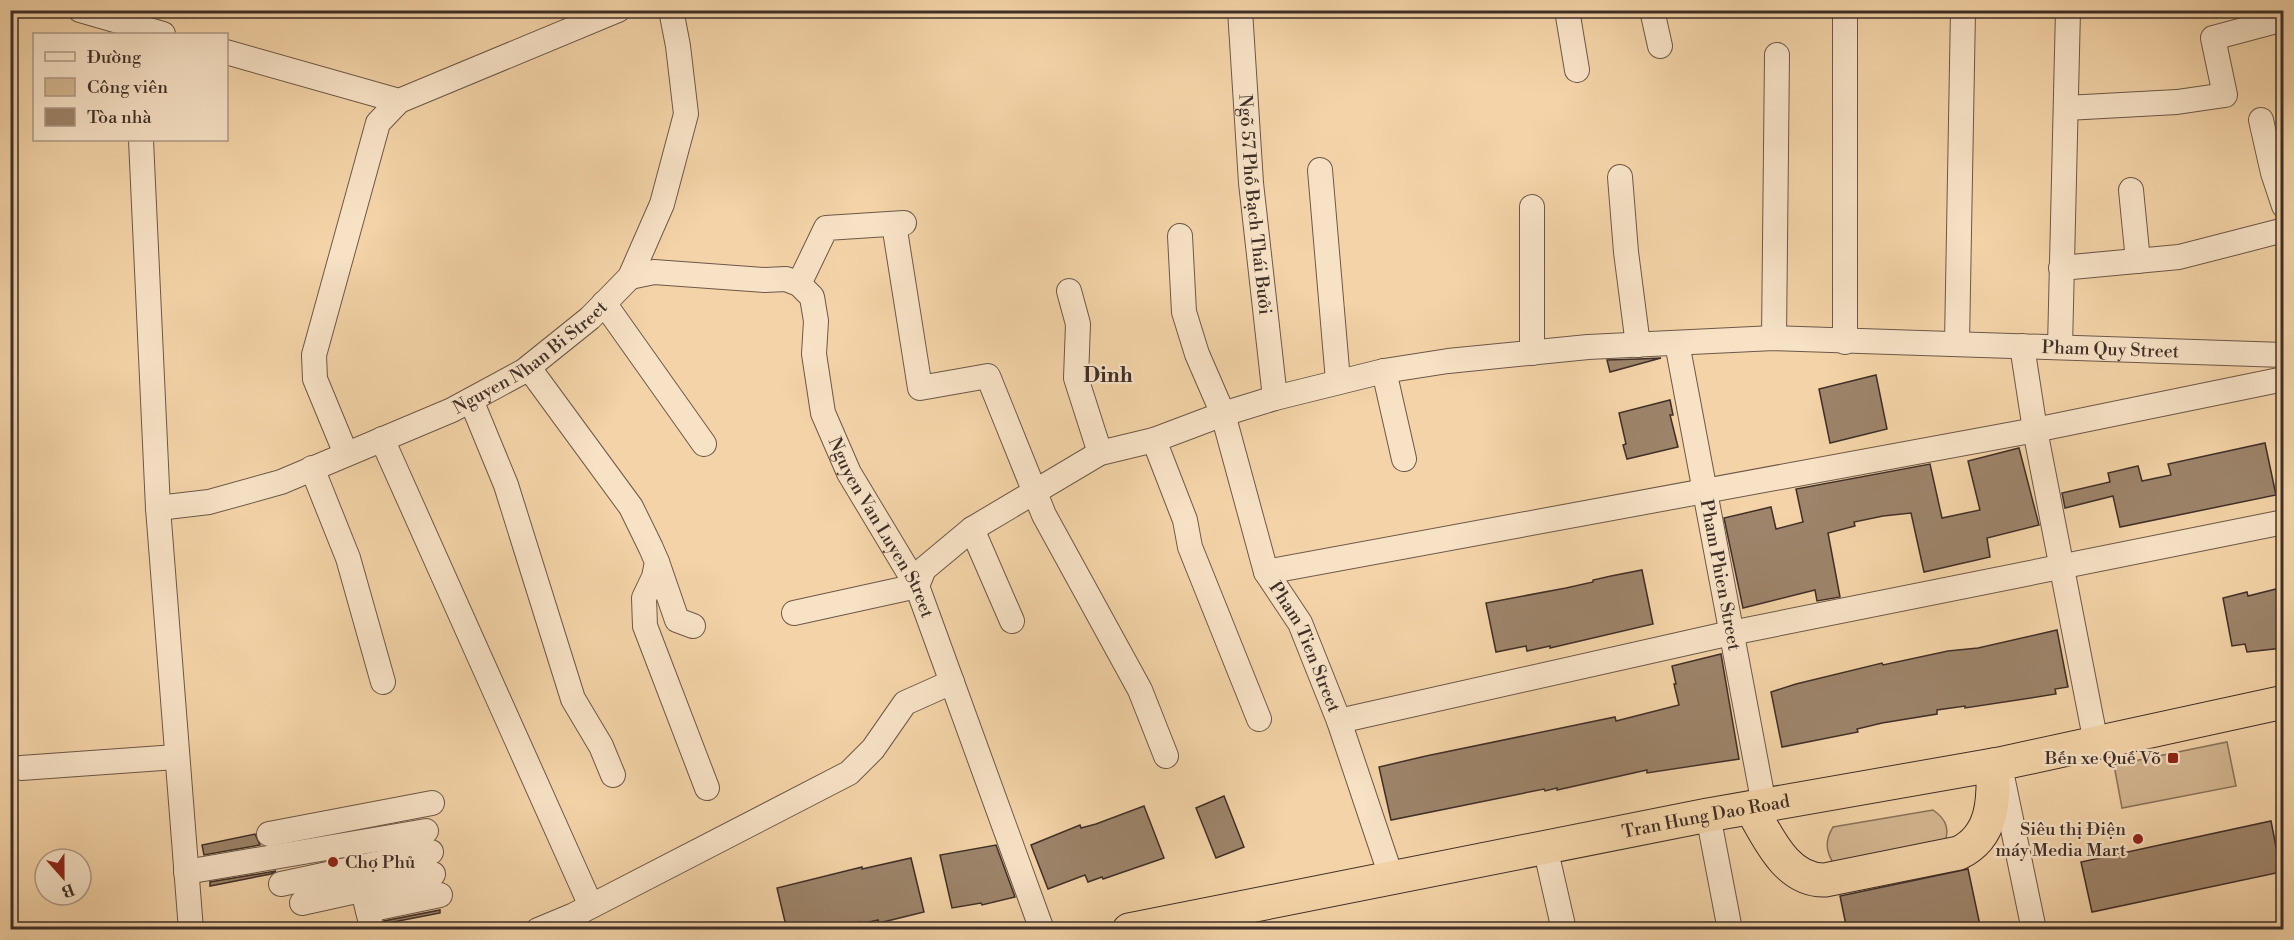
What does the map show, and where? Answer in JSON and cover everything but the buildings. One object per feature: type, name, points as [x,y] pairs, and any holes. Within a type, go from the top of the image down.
[{"type":"highway","name":"Tran Hung Dao Road","points":[[1148,928],[1708,815],[1996,765],[2283,702]]},
{"type":"highway","points":[[1758,807],[1774,848],[1793,870],[1815,880],[1825,880],[1959,853],[1966,849],[1985,828],[1991,814],[1996,765]]},
{"type":"street","points":[[80,10],[136,24],[160,33]]},
{"type":"street","points":[[346,454],[315,379],[314,355],[378,123],[399,101],[618,10]]},
{"type":"street","name":"Nguyen Nhan Bi Street","points":[[158,508],[208,502],[281,482],[471,400],[529,368],[590,318],[630,277],[662,204],[686,114],[671,10]]},
{"type":"street","name":"Ngõ 57 Phố Bạch Thái Bưởi","points":[[1240,10],[1251,183],[1275,398]]},
{"type":"street","points":[[1567,10],[1577,70]]},
{"type":"street","points":[[1652,10],[1660,46]]},
{"type":"street","points":[[1845,10],[1845,342]]},
{"type":"street","points":[[1957,343],[1963,10]]},
{"type":"street","points":[[2060,347],[2068,10]]},
{"type":"street","points":[[2066,108],[2177,102],[2225,95],[2213,38],[2283,19]]},
{"type":"street","points":[[228,53],[399,101]]},
{"type":"street","points":[[1774,338],[1778,55]]},
{"type":"street","points":[[2261,120],[2283,206]]},
{"type":"street","points":[[141,141],[158,508],[190,930]]},
{"type":"street","points":[[1320,170],[1338,381]]},
{"type":"street","points":[[1620,177],[1626,252],[1638,345]]},
{"type":"street","points":[[2131,190],[2138,261]]},
{"type":"street","points":[[1532,207],[1532,352]]},
{"type":"street","points":[[630,277],[654,272],[765,280],[786,279],[799,284],[826,228],[899,223],[920,388],[987,376],[1044,514],[1140,690],[1166,756]]},
{"type":"street","points":[[2061,268],[2179,257],[2283,230]]},
{"type":"street","name":"Pham Tien Street","points":[[1180,236],[1184,312],[1197,354],[1223,414],[1266,572],[1300,623],[1339,721],[1392,879]]},
{"type":"street","name":"Nguyen Van Luyen Street","points":[[799,284],[812,297],[816,321],[814,354],[823,413],[849,473],[917,586],[1042,930]]},
{"type":"street","points":[[1069,291],[1078,324],[1076,378],[1100,453]]},
{"type":"street","points":[[604,303],[704,444]]},
{"type":"street","points":[[794,613],[917,586],[924,569],[972,529],[1100,453],[1154,440],[1223,414],[1338,381],[1448,361],[1588,347],[1774,338],[2022,346]]},
{"type":"street","name":"Pham Phien Street","points":[[1677,343],[1731,633],[1758,807]]},
{"type":"street","name":"Pham Quy Street","points":[[2096,743],[2035,430],[2022,346],[2283,355]]},
{"type":"street","points":[[529,368],[631,507],[657,562],[677,620],[685,625],[693,626]]},
{"type":"street","points":[[1384,371],[1404,459]]},
{"type":"street","points":[[1266,572],[2035,430],[2283,379]]},
{"type":"street","points":[[471,400],[506,486],[573,699],[602,746],[613,775]]},
{"type":"street","points":[[382,439],[591,906]]},
{"type":"street","points":[[1154,440],[1185,520],[1190,547],[1259,719]]},
{"type":"street","points":[[312,468],[348,558],[383,682]]},
{"type":"street","points":[[1339,721],[1731,633],[2283,522]]},
{"type":"street","points":[[972,529],[1012,621]]},
{"type":"street","points":[[657,562],[654,577],[644,598],[645,626],[706,788]]},
{"type":"street","points":[[538,930],[591,906],[849,773],[873,749],[906,703],[952,682]]},
{"type":"street","points":[[21,768],[176,757]]},
{"type":"street","points":[[1996,765],[2034,930]]},
{"type":"street","points":[[186,872],[270,836],[344,811],[432,803]]},
{"type":"street","points":[[344,811],[364,896]]},
{"type":"street","points":[[1708,815],[1730,930]]},
{"type":"street","points":[[270,836],[352,844],[432,863]]},
{"type":"street","points":[[270,836],[289,894],[364,896],[432,863]]},
{"type":"street","points":[[1545,847],[1564,930]]},
{"type":"street","points":[[364,896],[432,863]]},
{"type":"green space","points":[[2227,742],[2236,786],[2122,808],[2114,765]]},
{"type":"green space","points":[[1933,810],[1945,822],[1947,831],[1943,847],[1835,866],[1827,847],[1833,827]]},
{"type":"place","name":"Bến xe Quế Võ","points":[[2173,758]]},
{"type":"place","name":"Siêu thị Điện máy Media Mart","points":[[2138,839]]},
{"type":"place","name":"Chợ Phủ","points":[[333,862]]},
{"type":"district","name":"Dinh","points":[[1108,376]]}]
